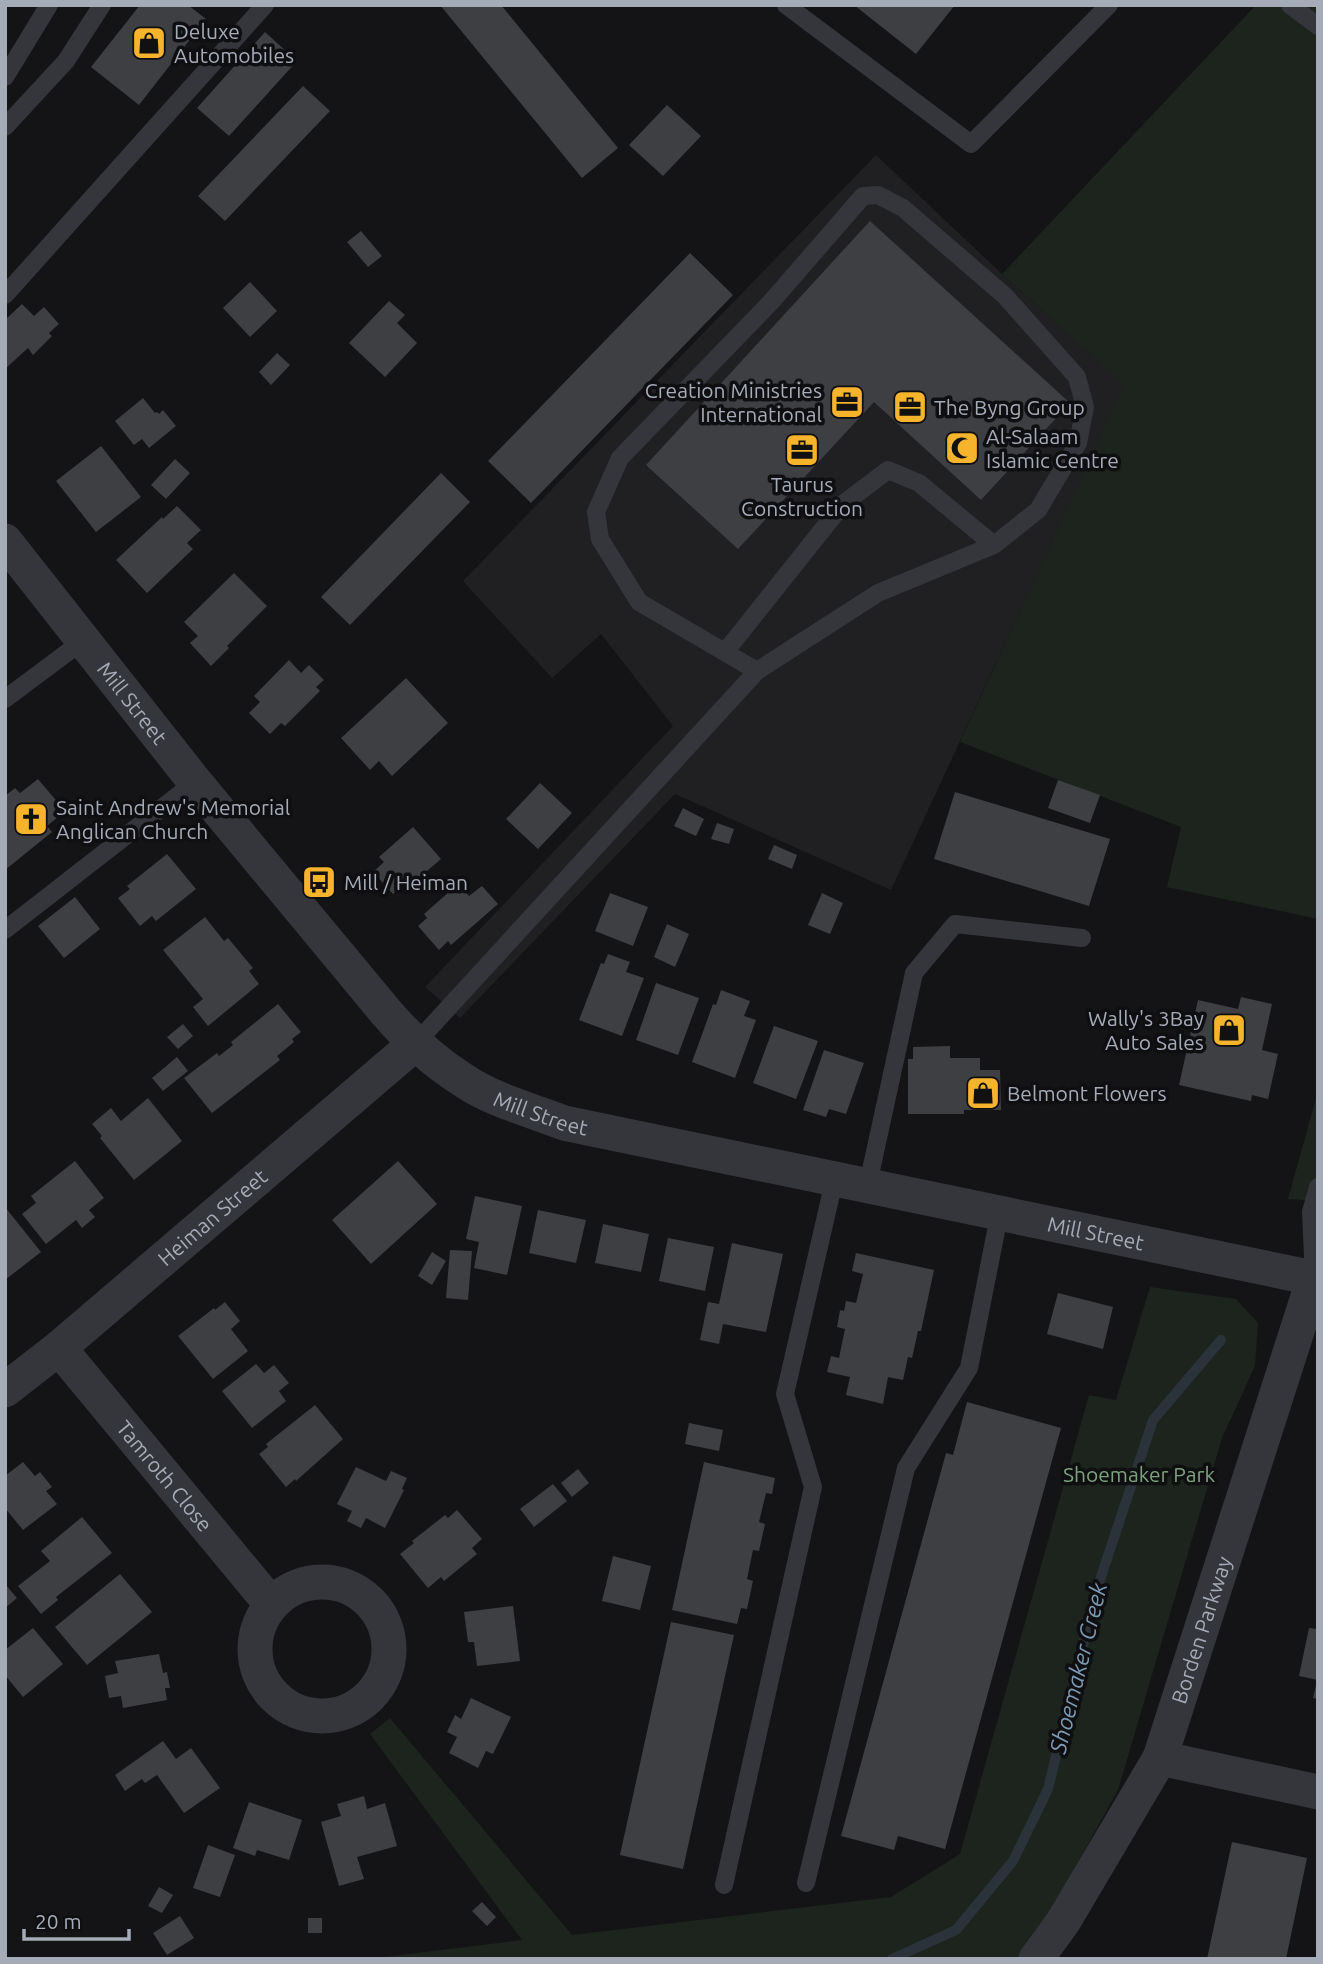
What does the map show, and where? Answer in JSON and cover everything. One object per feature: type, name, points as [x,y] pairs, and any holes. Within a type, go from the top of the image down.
[{"type":"street","name":"Mill Street","points":[[5,541],[195,782],[385,1011],[416,1043],[463,1081],[493,1096],[564,1122],[1316,1278]]},
{"type":"street","name":"Heiman Street","points":[[5,1390],[59,1348],[416,1043]]},
{"type":"street","name":"Borden Parkway","points":[[1036,1959],[1063,1922],[1160,1758],[1316,1278]]},
{"type":"street","name":"Tamroth Close","points":[[59,1348],[271,1604]]},
{"type":"street","points":[[1160,1758],[1318,1792]]},
{"type":"lane","points":[[5,77],[49,5]]},
{"type":"lane","points":[[5,127],[66,61],[102,5]]},
{"type":"lane","points":[[5,295],[265,5]]},
{"type":"lane","points":[[786,5],[971,144],[1109,5]]},
{"type":"lane","points":[[1290,5],[1318,26]]},
{"type":"lane","points":[[416,1043],[757,671],[878,593],[994,545],[1038,510],[1078,443],[1085,407],[1077,377],[1005,296],[903,208],[878,195],[863,196],[771,302],[620,457],[596,512],[600,539],[639,601],[757,671]]},
{"type":"lane","points":[[725,652],[844,504],[888,470],[919,483],[994,545]]},
{"type":"lane","points":[[5,699],[84,640]]},
{"type":"lane","points":[[5,930],[195,782]]},
{"type":"lane","points":[[868,1184],[914,973],[955,924],[1082,939]]},
{"type":"lane","points":[[724,1885],[813,1486],[785,1394],[835,1177]]},
{"type":"lane","points":[[1316,1278],[1311,1212],[1318,1187]]},
{"type":"lane","points":[[806,1883],[906,1468],[969,1368],[1000,1211]]},
{"type":"shaded area","points":[[876,155],[1125,385],[891,890],[675,794],[460,1018],[425,987],[673,726],[601,634],[552,678],[463,581]]},
{"type":"green space","points":[[1256,5],[1318,5],[1318,919],[1167,887],[1181,827],[960,742],[1124,385],[1002,274]]},
{"type":"green space","points":[[1318,1091],[1318,1201],[1288,1199]]},
{"type":"green space","name":"Shoemaker Park","points":[[1150,1287],[1236,1299],[1258,1323],[1255,1366],[1222,1438],[1118,1790],[1034,1942],[1020,1959],[368,1959],[522,1940],[370,1734],[390,1718],[572,1935],[891,1897],[960,1854],[1089,1395],[1116,1400]]},
{"type":"building","name":"Deluxe Automobiles","points":[[140,5],[188,5],[206,19],[139,105],[91,67]]},
{"type":"building","points":[[440,5],[501,5],[618,148],[582,178]]},
{"type":"building","points":[[854,5],[955,5],[916,54]]},
{"type":"building","points":[[265,32],[297,61],[229,136],[197,108]]},
{"type":"building","points":[[303,86],[330,111],[225,221],[198,196]]},
{"type":"building","points":[[667,105],[701,136],[663,176],[629,145]]},
{"type":"building","points":[[870,221],[1070,403],[981,500],[874,402],[738,549],[646,465]]},
{"type":"building","points":[[361,231],[382,256],[368,267],[347,242]]},
{"type":"building","points":[[690,253],[733,295],[531,503],[488,461]]},
{"type":"building","points":[[250,282],[277,311],[250,337],[223,308]]},
{"type":"building","points":[[389,301],[405,315],[397,323],[417,343],[385,377],[349,343]]},
{"type":"building","points":[[22,304],[34,316],[44,307],[59,324],[49,333],[52,336],[33,355],[28,348],[5,369],[5,320]]},
{"type":"building","points":[[277,353],[290,365],[271,385],[259,372]]},
{"type":"building","points":[[143,398],[155,413],[159,414],[163,410],[176,426],[149,448],[142,439],[134,445],[115,421]]},
{"type":"building","points":[[101,446],[141,497],[96,532],[56,481]]},
{"type":"building","points":[[175,459],[190,473],[166,499],[151,485]]},
{"type":"building","points":[[441,473],[470,502],[350,625],[321,597]]},
{"type":"building","points":[[177,506],[201,530],[187,543],[193,549],[147,593],[116,560]]},
{"type":"building","points":[[234,573],[267,606],[211,666],[190,643],[198,636],[184,622]]},
{"type":"building","points":[[289,660],[301,673],[309,665],[324,680],[316,687],[320,691],[285,726],[281,723],[270,734],[249,713],[260,702],[254,696]]},
{"type":"building","points":[[406,678],[448,723],[392,776],[379,761],[370,770],[341,738]]},
{"type":"building","name":"Saint Andrew's Memorial Anglican Church","points":[[38,779],[65,811],[47,826],[52,832],[5,870],[5,796],[15,788],[20,793]]},
{"type":"building","points":[[1058,780],[1100,795],[1090,823],[1048,808]]},
{"type":"building","points":[[540,783],[572,813],[538,849],[506,819]]},
{"type":"building","points":[[955,792],[1110,839],[1089,906],[934,859]]},
{"type":"building","points":[[683,808],[704,819],[696,836],[674,826]]},
{"type":"building","points":[[717,823],[734,829],[729,844],[711,839]]},
{"type":"building","points":[[413,827],[441,859],[407,888],[404,884],[393,894],[373,872],[384,862],[379,857]]},
{"type":"building","points":[[774,845],[797,855],[792,869],[768,859]]},
{"type":"building","points":[[167,854],[196,889],[156,921],[152,916],[140,926],[118,898],[130,889],[127,886]]},
{"type":"building","points":[[458,884],[469,896],[482,886],[498,904],[451,945],[448,941],[439,950],[418,926],[427,918],[424,914]]},
{"type":"building","points":[[610,893],[648,907],[633,946],[595,931]]},
{"type":"building","points":[[822,893],[843,903],[830,934],[808,925]]},
{"type":"building","points":[[75,897],[100,929],[64,958],[38,926]]},
{"type":"building","points":[[205,917],[224,941],[228,938],[253,968],[249,971],[259,984],[208,1026],[193,1007],[203,999],[163,950]]},
{"type":"building","points":[[667,924],[689,934],[675,967],[654,957]]},
{"type":"building","points":[[608,954],[630,962],[626,972],[644,978],[622,1036],[579,1020],[601,963],[604,964]]},
{"type":"building","points":[[656,983],[699,998],[678,1055],[636,1040]]},
{"type":"building","points":[[721,990],[750,1001],[744,1016],[756,1020],[735,1078],[692,1062],[713,1004],[716,1005]]},
{"type":"building","name":"Wally's 3Bay Auto Sales","points":[[1241,997],[1272,1004],[1262,1050],[1278,1054],[1268,1099],[1252,1095],[1251,1101],[1179,1085],[1198,1000],[1238,1009]]},
{"type":"building","points":[[278,1004],[301,1032],[292,1039],[294,1042],[277,1056],[280,1060],[212,1113],[184,1078],[217,1053],[219,1056],[233,1045],[231,1042]]},
{"type":"building","points":[[183,1024],[193,1036],[178,1049],[167,1037]]},
{"type":"building","points":[[774,1026],[818,1041],[796,1099],[753,1083]]},
{"type":"building","points":[[950,1046],[950,1058],[980,1058],[980,1070],[1000,1070],[1001,1110],[964,1110],[964,1114],[908,1114],[908,1059],[913,1059],[913,1047]]},
{"type":"building","points":[[824,1050],[864,1063],[846,1114],[829,1109],[826,1117],[803,1110]]},
{"type":"building","points":[[177,1057],[188,1071],[163,1091],[152,1078]]},
{"type":"building","points":[[148,1098],[182,1141],[134,1180],[92,1124],[111,1108],[121,1121]]},
{"type":"building","points":[[75,1161],[104,1198],[89,1210],[95,1217],[82,1228],[76,1220],[46,1244],[22,1214],[36,1203],[31,1196]]},
{"type":"building","points":[[398,1161],[437,1204],[371,1264],[332,1220]]},
{"type":"building","points":[[475,1196],[522,1206],[507,1275],[474,1268],[479,1242],[466,1239]]},
{"type":"building","points":[[5,1207],[41,1252],[5,1280]]},
{"type":"building","points":[[538,1210],[586,1220],[576,1263],[529,1253]]},
{"type":"building","points":[[603,1224],[649,1234],[641,1272],[595,1263]]},
{"type":"building","points":[[668,1238],[714,1247],[705,1291],[659,1281]]},
{"type":"building","points":[[732,1243],[783,1254],[766,1332],[723,1324],[719,1344],[700,1340],[708,1302],[719,1304]]},
{"type":"building","points":[[450,1250],[472,1251],[468,1300],[446,1298]]},
{"type":"building","points":[[432,1252],[446,1261],[432,1285],[418,1276]]},
{"type":"building","points":[[856,1253],[934,1270],[921,1331],[918,1331],[912,1358],[908,1357],[903,1380],[888,1377],[883,1404],[846,1395],[850,1377],[827,1372],[831,1356],[839,1358],[845,1329],[837,1327],[840,1310],[844,1311],[846,1301],[856,1303],[863,1274],[852,1271]]},
{"type":"building","points":[[1058,1293],[1113,1307],[1103,1349],[1047,1334]]},
{"type":"building","points":[[225,1302],[240,1321],[231,1329],[248,1351],[213,1379],[178,1336]]},
{"type":"building","points":[[256,1364],[264,1373],[274,1365],[289,1383],[279,1391],[286,1401],[252,1428],[222,1391]]},
{"type":"building","points":[[967,1402],[1061,1428],[945,1849],[898,1836],[894,1850],[841,1836],[946,1453],[953,1455]]},
{"type":"building","points":[[315,1405],[343,1439],[286,1487],[259,1454],[268,1447],[266,1444]]},
{"type":"building","points":[[689,1423],[723,1430],[719,1451],[685,1444]]},
{"type":"building","points":[[23,1462],[35,1476],[40,1472],[52,1487],[46,1491],[57,1504],[23,1530],[5,1508],[5,1476]]},
{"type":"building","points":[[704,1462],[775,1478],[772,1494],[766,1493],[759,1522],[765,1524],[759,1551],[753,1550],[747,1579],[753,1581],[747,1609],[741,1608],[737,1624],[672,1610]]},
{"type":"building","points":[[356,1467],[386,1481],[391,1471],[407,1478],[385,1528],[366,1518],[361,1528],[347,1521],[352,1511],[337,1504]]},
{"type":"building","points":[[578,1469],[589,1483],[572,1497],[561,1483]]},
{"type":"building","points":[[553,1484],[567,1501],[534,1527],[520,1509]]},
{"type":"building","points":[[457,1510],[482,1539],[472,1548],[477,1554],[444,1581],[441,1577],[428,1588],[400,1554],[445,1515],[448,1518]]},
{"type":"building","points":[[82,1517],[112,1553],[56,1597],[58,1600],[41,1614],[18,1586],[50,1561],[41,1551]]},
{"type":"building","points":[[613,1556],[651,1566],[640,1610],[602,1601]]},
{"type":"building","points":[[120,1574],[152,1612],[87,1665],[55,1627]]},
{"type":"building","points":[[5,1584],[17,1598],[5,1608]]},
{"type":"building","points":[[513,1606],[520,1661],[477,1666],[474,1642],[468,1642],[464,1612]]},
{"type":"building","points":[[671,1622],[734,1635],[683,1869],[620,1855]]},
{"type":"building","points":[[33,1628],[63,1664],[23,1697],[5,1675],[5,1650]]},
{"type":"building","points":[[1309,1628],[1318,1629],[1318,1680],[1299,1676]]},
{"type":"building","points":[[159,1654],[170,1688],[165,1688],[167,1700],[123,1708],[121,1696],[109,1698],[105,1676],[118,1673],[115,1661]]},
{"type":"building","points":[[1318,1681],[1318,1699],[1313,1698]]},
{"type":"building","points":[[471,1698],[511,1717],[493,1754],[486,1751],[478,1768],[449,1753],[457,1737],[447,1732],[455,1715],[461,1719]]},
{"type":"building","points":[[163,1741],[176,1759],[191,1748],[220,1788],[184,1813],[157,1775],[145,1783],[142,1779],[125,1791],[115,1775]]},
{"type":"building","points":[[364,1796],[367,1809],[385,1803],[397,1846],[357,1857],[364,1879],[339,1886],[321,1822],[341,1816],[337,1804]]},
{"type":"building","points":[[249,1802],[302,1820],[289,1860],[257,1850],[255,1856],[233,1848]]},
{"type":"building","points":[[1232,1842],[1307,1858],[1286,1959],[1207,1959]]},
{"type":"building","points":[[208,1845],[235,1855],[220,1897],[193,1888]]},
{"type":"building","points":[[159,1887],[173,1895],[162,1913],[148,1906]]},
{"type":"building","points":[[482,1902],[496,1917],[487,1926],[472,1911]]},
{"type":"building","points":[[180,1916],[194,1938],[167,1955],[153,1933]]},
{"type":"building","points":[[308,1918],[322,1918],[322,1933],[308,1933]]},
{"type":"waterway","name":"Shoemaker Creek","points":[[892,1959],[956,1930],[1013,1861],[1048,1789],[1096,1592],[1153,1420],[1221,1340]]},
{"type":"place","name":"Deluxe Automobiles","points":[[149,43]]},
{"type":"place","name":"Creation Ministries International","points":[[847,402]]},
{"type":"place","name":"The Byng Group","points":[[910,407]]},
{"type":"place","name":"Al-Salaam Islamic Centre","points":[[962,448]]},
{"type":"place","name":"Taurus Construction","points":[[802,450]]},
{"type":"place","name":"Saint Andrew's Memorial Anglican Church","points":[[31,819]]},
{"type":"place","name":"Mill / Heiman","points":[[319,882]]},
{"type":"place","name":"Wally's 3Bay Auto Sales","points":[[1229,1030]]},
{"type":"place","name":"Belmont Flowers","points":[[983,1093]]}]
